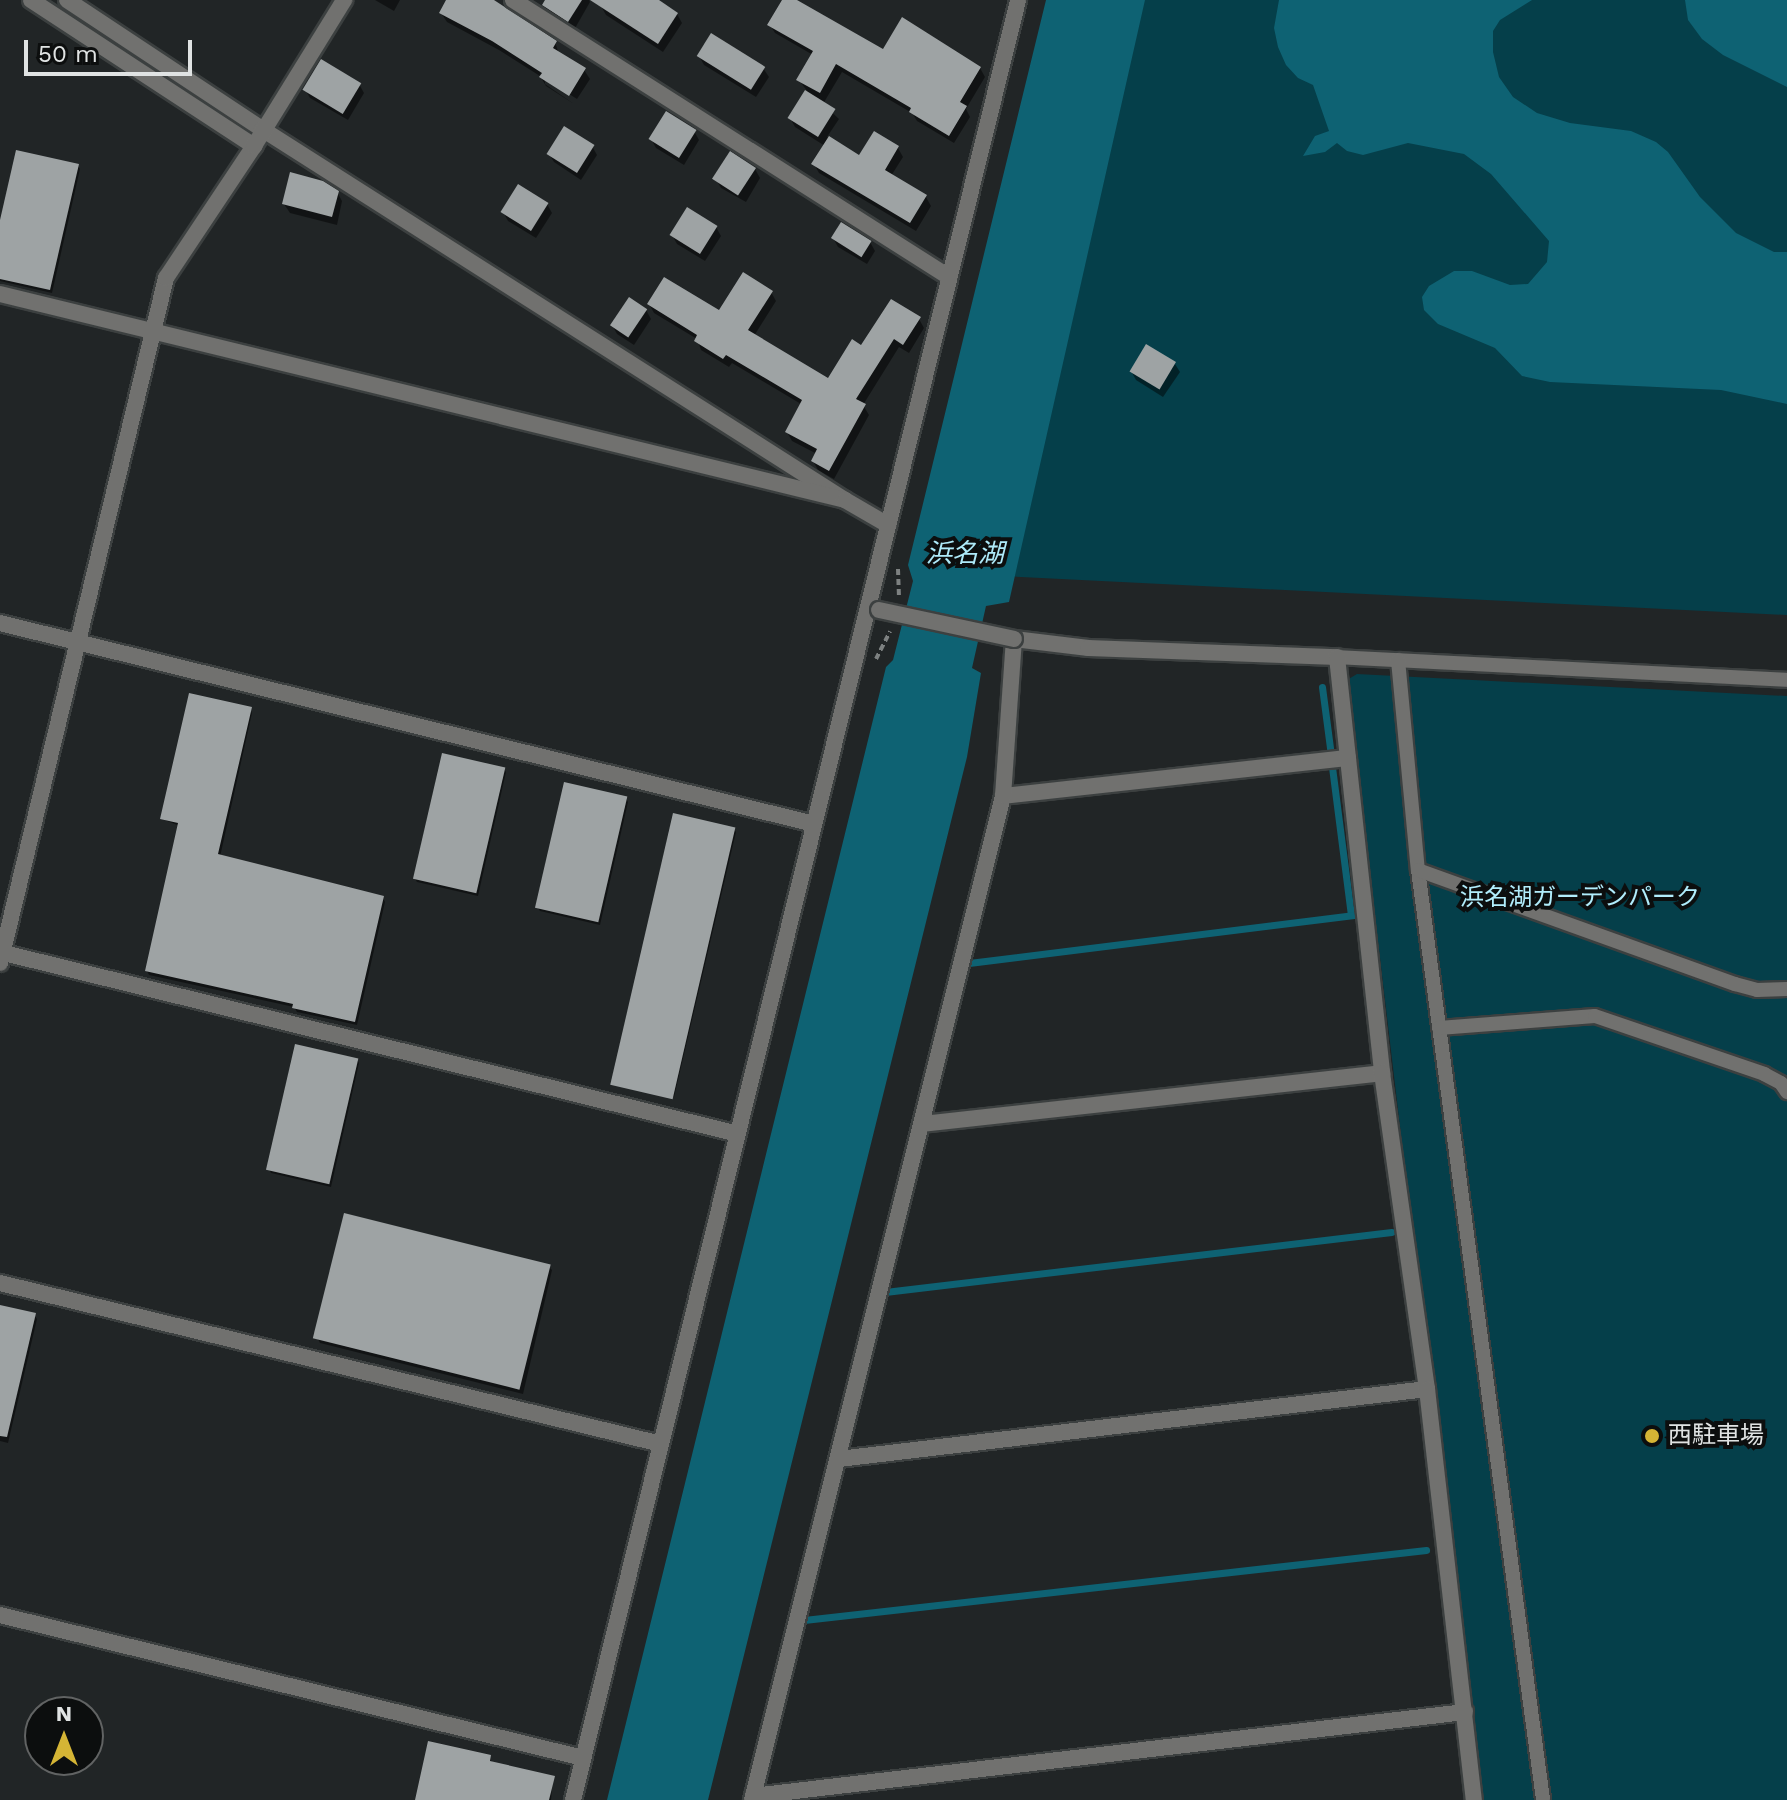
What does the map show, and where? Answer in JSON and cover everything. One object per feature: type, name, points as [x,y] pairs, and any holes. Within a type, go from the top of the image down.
[{"type":"street","points":[[31,0],[254,146]]},
{"type":"street","points":[[67,0],[262,129],[888,525]]},
{"type":"street","points":[[344,0],[254,146],[166,278],[1,956],[738,1134]]},
{"type":"street","points":[[513,0],[949,277]]},
{"type":"street","points":[[573,1800],[814,824],[873,609],[888,525],[1018,0]]},
{"type":"street","points":[[0,294],[845,500]]},
{"type":"street","points":[[873,609],[1014,639],[1088,648],[1337,657],[1382,1073],[1427,1389],[1474,1800]]},
{"type":"street","points":[[0,623],[814,824]]},
{"type":"street","points":[[1014,639],[1003,796],[753,1798],[1465,1712]]},
{"type":"street","points":[[1003,796],[1348,758]]},
{"type":"street","points":[[922,1124],[1382,1073]]},
{"type":"street","points":[[0,1283],[661,1444]]},
{"type":"street","points":[[839,1459],[1427,1389]]},
{"type":"street","points":[[0,1615],[583,1758]]},
{"type":"lane","points":[[1337,657],[1787,680]]},
{"type":"lane","points":[[1398,660],[1418,870],[1543,1800]]},
{"type":"lane","points":[[1418,870],[1735,984],[1757,990],[1787,989]]},
{"type":"lane","points":[[1439,1028],[1595,1016],[1764,1074],[1781,1083],[1787,1092]]},
{"type":"green space","points":[[1109,0],[1787,0],[1787,615],[983,575]]},
{"type":"green space","name":"浜名湖ガーデンパーク","points":[[1357,674],[1787,696],[1787,1800],[1480,1800],[1347,680]]},
{"type":"water","name":"浜名湖","points":[[1046,0],[1145,0],[1009,602],[986,606],[972,668],[981,673],[967,757],[708,1800],[607,1800],[886,667],[893,660],[913,581],[908,565]]},
{"type":"water","points":[[1279,0],[1532,0],[1500,20],[1493,31],[1493,52],[1499,77],[1513,97],[1537,113],[1570,123],[1631,131],[1656,142],[1668,152],[1700,197],[1736,233],[1774,252],[1787,252],[1787,404],[1721,390],[1550,382],[1522,376],[1495,348],[1438,324],[1424,310],[1422,297],[1429,286],[1454,271],[1472,271],[1510,285],[1528,284],[1547,262],[1549,241],[1491,174],[1464,154],[1408,143],[1363,155],[1347,151],[1337,143],[1325,152],[1303,156],[1315,136],[1329,131],[1313,85],[1298,78],[1286,65],[1278,47],[1274,28]]},
{"type":"water","points":[[1685,0],[1787,0],[1787,87],[1723,55],[1702,39],[1688,20]]},
{"type":"building","points":[[446,0],[494,0],[557,41],[553,48],[586,68],[569,96],[539,77],[542,73],[492,41],[439,13]]},
{"type":"building","points":[[545,0],[582,0],[568,22],[542,5]]},
{"type":"building","points":[[590,0],[659,0],[678,13],[658,44]]},
{"type":"building","points":[[782,0],[797,0],[883,49],[902,17],[981,67],[960,102],[967,106],[949,136],[909,112],[911,108],[836,64],[820,93],[796,80],[813,51],[767,25]]},
{"type":"building","points":[[711,33],[765,67],[751,90],[697,56]]},
{"type":"building","points":[[321,59],[361,83],[343,114],[302,90]]},
{"type":"building","points":[[805,90],[836,109],[818,137],[788,118]]},
{"type":"building","points":[[666,111],[697,130],[679,158],[649,139]]},
{"type":"building","points":[[564,126],[595,145],[577,173],[547,154]]},
{"type":"building","points":[[874,131],[899,146],[885,170],[927,195],[910,223],[811,164],[829,136],[859,155]]},
{"type":"building","points":[[16,150],[79,164],[50,290],[0,279],[0,220]]},
{"type":"building","points":[[730,151],[756,168],[738,196],[712,179]]},
{"type":"building","points":[[290,172],[323,181],[339,191],[332,217],[282,204]]},
{"type":"building","points":[[518,184],[549,203],[531,231],[501,212]]},
{"type":"building","points":[[687,207],[718,226],[700,254],[670,235]]},
{"type":"building","points":[[841,222],[872,241],[861,257],[831,238]]},
{"type":"building","points":[[743,272],[773,291],[748,330],[828,378],[852,339],[861,345],[891,299],[921,317],[903,345],[894,339],[856,399],[866,404],[829,471],[811,461],[817,449],[785,432],[802,400],[726,355],[723,359],[694,341],[697,335],[647,304],[664,277],[719,310]]},
{"type":"building","points":[[629,297],[647,309],[628,337],[610,325]]},
{"type":"building","points":[[1146,344],[1176,362],[1160,389],[1130,371]]},
{"type":"building","points":[[189,693],[252,707],[218,854],[384,896],[355,1022],[292,1008],[293,1004],[145,971],[178,823],[160,819]]},
{"type":"building","points":[[442,753],[505,768],[476,893],[413,879]]},
{"type":"building","points":[[564,782],[627,797],[598,922],[535,908]]},
{"type":"building","points":[[673,813],[735,827],[673,1099],[610,1085]]},
{"type":"building","points":[[295,1044],[358,1059],[329,1184],[266,1170]]},
{"type":"building","points":[[344,1213],[551,1265],[519,1390],[313,1338]]},
{"type":"building","points":[[0,1305],[36,1313],[7,1437],[0,1436]]},
{"type":"building","points":[[428,1741],[491,1755],[490,1761],[555,1776],[549,1800],[415,1800]]},
{"type":"waterway","points":[[1322,687],[1330,748]]},
{"type":"waterway","points":[[1332,767],[1351,915]]},
{"type":"waterway","points":[[969,963],[1356,915]]},
{"type":"waterway","points":[[885,1292],[1391,1232]]},
{"type":"waterway","points":[[804,1620],[1426,1550]]},
{"type":"place","name":"西駐車場","points":[[1652,1436]]}]
